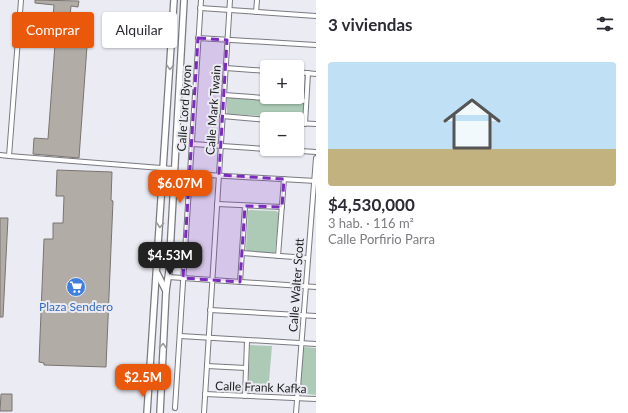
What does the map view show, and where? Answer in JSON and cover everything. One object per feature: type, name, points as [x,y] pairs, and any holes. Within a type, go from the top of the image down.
[{"type":"street","points":[[9,156],[21,0]]},
{"type":"street","points":[[147,413],[174,0]]},
{"type":"street","points":[[160,413],[184,0]]},
{"type":"street","name":"Calle Lord Byron","points":[[176,408],[201,0]]},
{"type":"street","name":"Calle Mark Twain","points":[[204,413],[230,0]]},
{"type":"street","points":[[256,12],[257,0]]},
{"type":"street","points":[[200,8],[316,16]]},
{"type":"street","points":[[198,38],[316,45]]},
{"type":"street","points":[[226,68],[260,70]]},
{"type":"street","points":[[304,73],[316,74]]},
{"type":"street","points":[[308,73],[305,124],[316,124]]},
{"type":"street","points":[[224,95],[306,101]]},
{"type":"street","points":[[222,116],[260,119]]},
{"type":"street","points":[[192,144],[260,148]]},
{"type":"street","points":[[304,151],[316,152]]},
{"type":"street","points":[[0,155],[174,169]]},
{"type":"street","name":"Calle Walter Scott","points":[[296,413],[316,158]]},
{"type":"street","points":[[190,174],[315,181]]},
{"type":"street","points":[[278,256],[284,179]]},
{"type":"street","points":[[217,204],[282,207]]},
{"type":"street","points":[[240,282],[245,206]]},
{"type":"street","points":[[242,253],[307,258]]},
{"type":"street","points":[[157,273],[166,291]]},
{"type":"street","points":[[168,277],[316,287]]},
{"type":"street","points":[[210,310],[316,316]]},
{"type":"street","points":[[180,336],[316,344]]},
{"type":"street","points":[[245,396],[247,341]]},
{"type":"street","points":[[206,366],[246,368]]},
{"type":"street","points":[[150,379],[153,389],[151,413]]},
{"type":"street","name":"Calle Frank Kafka","points":[[205,394],[316,399]]},
{"type":"highlighted area","points":[[198,38],[227,40],[219,175],[284,179],[282,207],[245,206],[240,282],[183,278]]},
{"type":"green space","points":[[227,97],[260,99],[260,104],[304,104],[303,112],[260,112],[260,116],[227,114]]},
{"type":"green space","points":[[248,211],[276,211],[279,213],[274,253],[247,251]]},
{"type":"green space","points":[[250,345],[272,346],[268,393],[248,392]]},
{"type":"green space","points":[[305,347],[316,348],[316,395],[300,393],[303,349]]},
{"type":"building","points":[[35,0],[79,1],[78,7],[71,6],[70,12],[53,12],[54,5],[35,3]]},
{"type":"building","points":[[55,48],[87,48],[79,158],[33,154],[34,138],[48,139]]},
{"type":"building","name":"Plaza Sendero","points":[[57,170],[112,172],[111,200],[113,201],[106,367],[44,365],[44,363],[39,362],[44,239],[53,239],[53,223],[63,223],[64,196],[56,196]]},
{"type":"building","points":[[0,218],[8,218],[3,317],[0,317]]},
{"type":"building","points":[[1,394],[12,394],[12,411],[0,411]]},
{"type":"place","name":"Plaza Sendero","points":[[76,287]]}]
